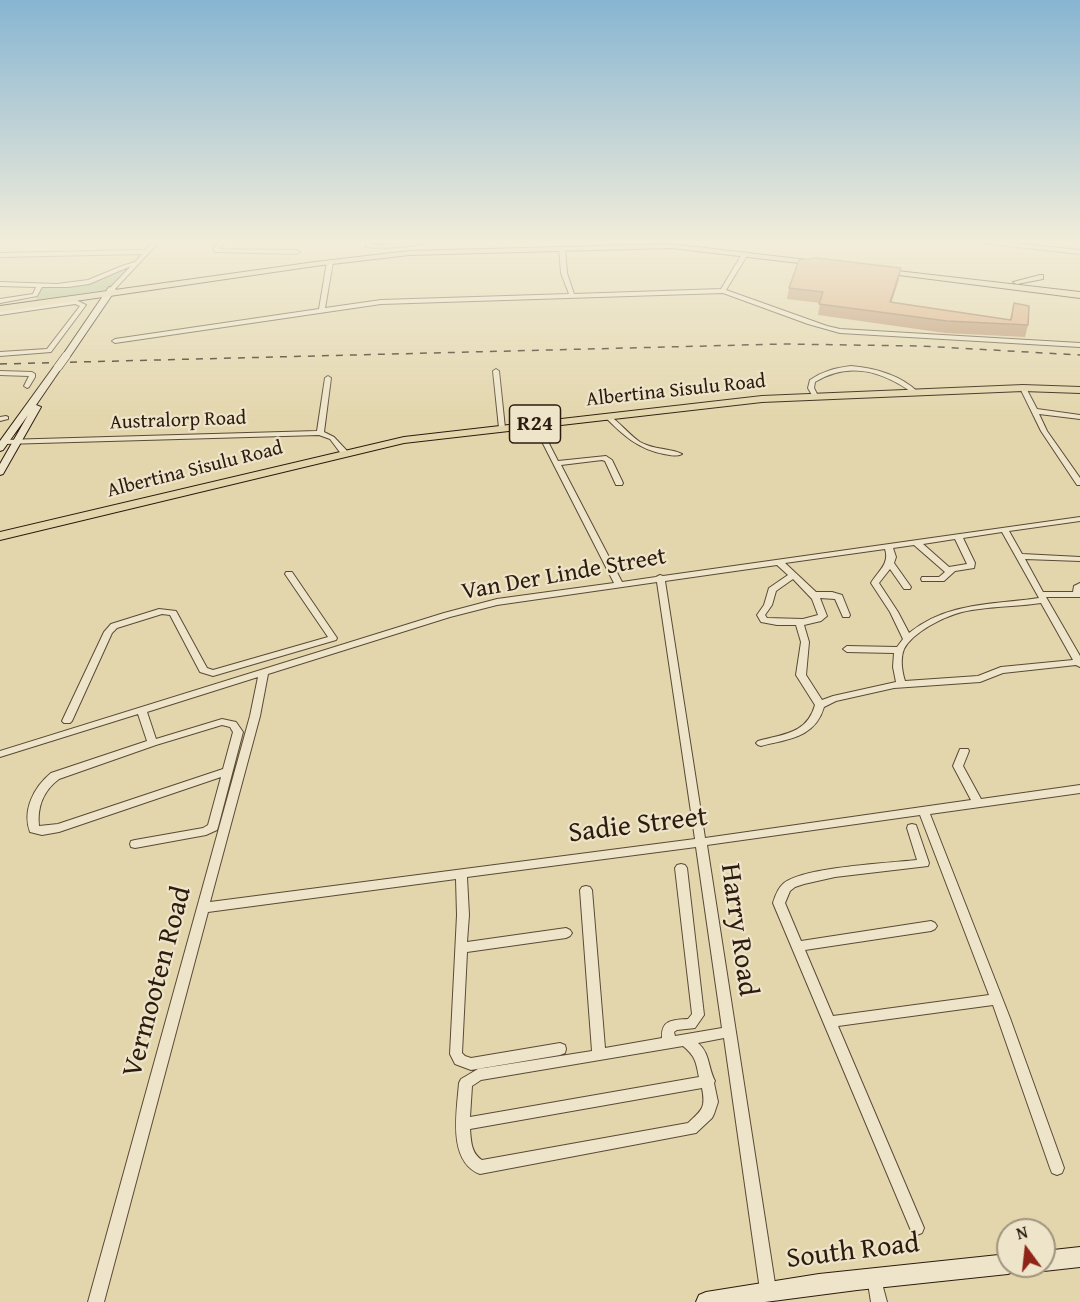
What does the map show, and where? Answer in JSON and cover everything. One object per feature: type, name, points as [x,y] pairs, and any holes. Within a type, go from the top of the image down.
[{"type":"main road","points":[[0,307],[36,302]]},
{"type":"main road","points":[[0,307],[58,302]]},
{"type":"main road","points":[[96,302],[100,307],[107,302]]},
{"type":"main road","name":"Albertina Sisulu Road","points":[[0,536],[404,440],[762,399],[1023,388],[1080,390]]},
{"type":"street","points":[[0,307],[17,302]]},
{"type":"street","points":[[0,354],[49,351],[84,304],[80,302]]},
{"type":"street","points":[[0,472],[18,443],[42,392],[103,302]]},
{"type":"street","points":[[322,309],[323,302]]},
{"type":"street","points":[[115,341],[322,309],[389,302]]},
{"type":"street","points":[[759,302],[814,325],[840,331],[1080,345]]},
{"type":"street","points":[[815,396],[811,388],[812,381],[819,375],[838,369],[890,375],[915,392]]},
{"type":"street","points":[[496,371],[502,428]]},
{"type":"street","points":[[0,373],[32,374],[27,386]]},
{"type":"street","points":[[328,378],[320,434],[332,438],[345,453]]},
{"type":"street","points":[[1023,388],[1044,431],[1080,483]]},
{"type":"street","points":[[2,445],[42,392]]},
{"type":"street","points":[[1034,411],[1080,417]]},
{"type":"street","points":[[607,416],[639,445],[655,452],[678,453]]},
{"type":"street","points":[[536,424],[618,583]]},
{"type":"street","name":"Australorp Road","points":[[2,445],[320,434]]},
{"type":"street","points":[[556,463],[603,458],[608,460],[619,483]]},
{"type":"street","name":"Van Der Linde Street","points":[[0,754],[479,606],[618,583],[1080,519]]},
{"type":"street","points":[[820,705],[844,697],[902,685],[980,679],[1011,668],[1079,663],[1005,531]]},
{"type":"street","points":[[917,543],[944,568],[951,570],[971,566],[958,537]]},
{"type":"street","points":[[888,546],[892,553],[891,564],[875,583],[894,612],[908,640]]},
{"type":"street","points":[[1019,556],[1080,559]]},
{"type":"street","points":[[778,562],[810,588],[816,595],[823,616],[817,620],[799,622],[764,620],[761,615],[768,605],[772,590],[793,575]]},
{"type":"street","points":[[891,564],[907,587]]},
{"type":"street","points":[[925,579],[941,579],[951,570]]},
{"type":"street","points":[[67,721],[108,632],[114,626],[162,611],[173,613],[203,669],[207,672],[218,673],[333,638],[289,574]]},
{"type":"street","name":"Harry Road","points":[[660,577],[702,842],[728,1032],[768,1290]]},
{"type":"street","points":[[902,685],[898,674],[900,650],[923,627],[951,613],[1042,597],[1077,595],[1077,588],[1080,586]]},
{"type":"street","points":[[816,595],[836,596],[841,600],[846,615]]},
{"type":"street","points":[[761,743],[807,730],[815,722],[820,705],[801,675],[805,642],[799,622]]},
{"type":"street","points":[[847,649],[900,650]]},
{"type":"street","points":[[274,656],[282,668]]},
{"type":"street","points":[[259,660],[265,673]]},
{"type":"street","name":"Vermooten Road","points":[[96,1302],[265,673]]},
{"type":"street","points":[[142,711],[153,743]]},
{"type":"street","points":[[135,844],[209,830],[213,827],[228,771],[238,732],[233,724],[222,722],[55,776],[48,780],[37,798],[32,815],[34,829],[42,831],[59,828],[228,771]]},
{"type":"street","points":[[964,751],[958,766],[978,803]]},
{"type":"street","name":"Sadie Street","points":[[202,908],[1080,789]]},
{"type":"street","points":[[924,811],[1004,1018],[1057,1168]]},
{"type":"street","points":[[912,828],[924,864],[817,877],[791,884],[782,891],[779,903],[917,1228]]},
{"type":"street","points":[[681,868],[698,1005],[698,1015],[691,1024],[689,1038],[697,1050],[708,1081],[711,1102],[707,1114],[691,1129],[480,1167],[473,1164],[466,1155],[463,1124],[466,1083],[471,1078],[689,1038],[728,1032]]},
{"type":"street","points":[[461,873],[463,915],[455,1048],[460,1060],[471,1064],[560,1049]]},
{"type":"street","points":[[586,890],[599,1055]]},
{"type":"street","points":[[797,946],[932,926]]},
{"type":"street","points":[[461,948],[566,933]]},
{"type":"street","points":[[831,1023],[996,999]]},
{"type":"street","points":[[669,1042],[668,1029],[675,1025],[691,1024]]},
{"type":"street","points":[[463,1124],[708,1081]]},
{"type":"street","points":[[1056,1260],[1080,1257]]},
{"type":"street","name":"South Road","points":[[706,1302],[768,1290],[996,1265]]},
{"type":"street","points":[[874,1277],[879,1302]]},
{"type":"building","points":[[820,302],[890,302],[1011,320],[1014,303],[1029,306],[1028,325],[947,321],[819,304]]},
{"type":"railway","points":[[0,364],[783,344],[921,346],[1080,355]]}]
